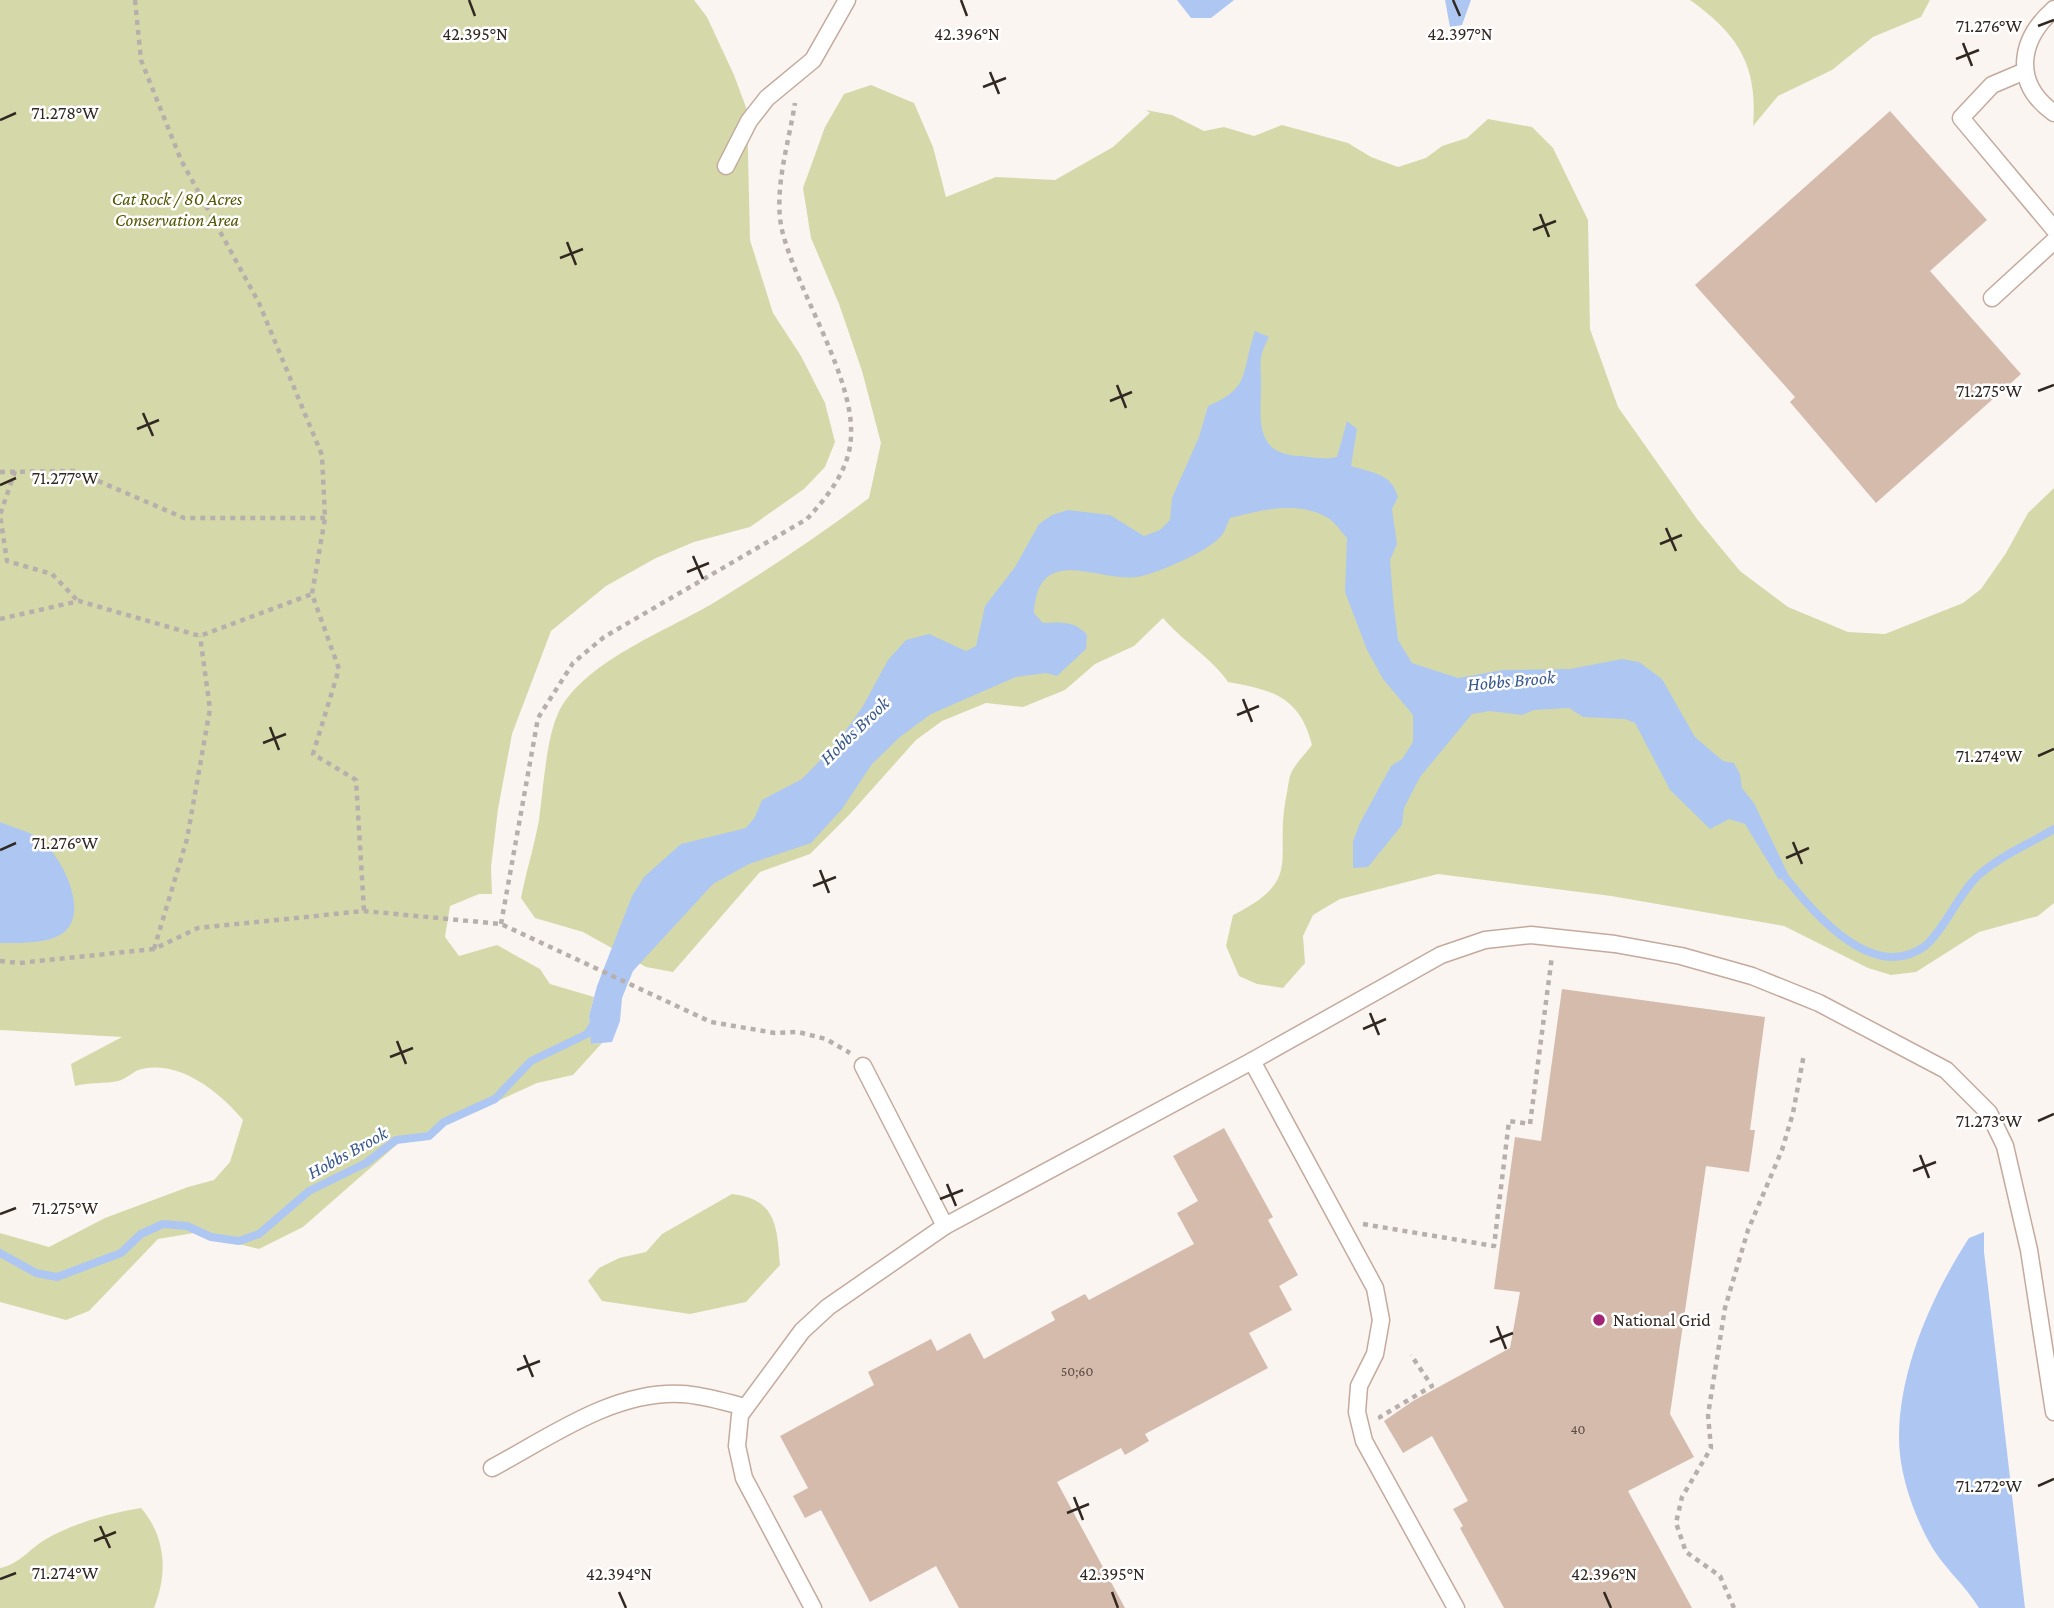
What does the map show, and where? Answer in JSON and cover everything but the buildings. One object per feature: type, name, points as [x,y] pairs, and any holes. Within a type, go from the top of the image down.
[{"type":"lane","points":[[726,166],[749,121],[766,98],[813,60],[847,0]]},
{"type":"lane","points":[[2045,0],[2054,9],[2035,27],[2029,39],[2025,71],[2032,90],[2054,113]]},
{"type":"lane","points":[[2025,71],[1992,85],[1961,118],[2054,229]]},
{"type":"lane","points":[[1992,298],[2054,241]]},
{"type":"lane","points":[[813,1608],[744,1478],[737,1446],[740,1415],[802,1331],[828,1307],[945,1226],[1252,1061],[1441,955],[1485,940],[1531,935],[1555,937],[1668,954],[1752,976],[1819,1003],[1907,1047],[1937,1063],[1969,1089],[1989,1113],[2005,1146],[2017,1191],[2054,1412]]},
{"type":"lane","points":[[1252,1061],[1375,1288],[1381,1320],[1375,1354],[1360,1386],[1357,1412],[1364,1441],[1456,1608]]},
{"type":"lane","points":[[863,1066],[945,1226]]},
{"type":"lane","points":[[492,1468],[607,1407],[636,1398],[682,1394],[746,1406]]},
{"type":"path","points":[[135,0],[141,60],[181,160],[259,303],[322,455],[325,518],[312,594],[339,669],[313,754],[356,780],[365,911]]},
{"type":"path","points":[[501,924],[538,718],[567,671],[604,637],[771,537],[807,519],[828,496],[844,467],[851,438],[849,411],[781,227],[781,188],[795,101],[788,81]]},
{"type":"path","points":[[15,471],[0,515],[7,561],[52,574],[79,601],[200,636],[312,594]]},
{"type":"path","points":[[0,472],[75,471],[184,518],[325,518]]},
{"type":"path","points":[[0,619],[79,601]]},
{"type":"path","points":[[153,949],[187,839],[210,709],[200,636]]},
{"type":"path","points":[[0,961],[19,963],[153,949],[198,928],[365,911],[501,924],[711,1022],[775,1033],[798,1032],[826,1039],[847,1050],[863,1066]]},
{"type":"path","points":[[1338,1219],[1494,1246],[1509,1121],[1530,1124],[1555,937]]},
{"type":"path","points":[[1734,1608],[1720,1576],[1686,1552],[1676,1523],[1682,1497],[1712,1448],[1709,1415],[1725,1308],[1748,1230],[1782,1150],[1793,1113],[1804,1054]]},
{"type":"path","points":[[1382,1424],[1380,1417],[1432,1386],[1411,1354]]},
{"type":"green space","name":"Cat Rock / 80 Acres Conservation Area","points":[[0,0],[694,0],[707,17],[747,110],[750,240],[773,313],[801,356],[825,403],[835,442],[825,467],[804,489],[750,527],[694,542],[656,558],[606,586],[551,631],[512,734],[498,809],[491,867],[492,894],[479,894],[450,906],[445,937],[459,956],[497,945],[540,969],[550,984],[594,997],[589,1016],[592,1044],[602,1043],[573,1075],[537,1083],[439,1128],[401,1141],[303,1227],[259,1249],[194,1233],[158,1239],[89,1311],[66,1320],[0,1302],[0,1233],[49,1247],[105,1218],[214,1180],[230,1162],[243,1120],[211,1090],[171,1069],[142,1069],[118,1081],[75,1086],[71,1064],[122,1037],[0,1030],[0,943],[4,943],[40,839],[0,822]]},
{"type":"green space","points":[[1690,0],[1930,0],[1921,17],[1873,37],[1832,70],[1778,96],[1753,126],[1752,86],[1742,54],[1721,26]]},
{"type":"green space","points":[[871,85],[914,103],[933,147],[946,197],[996,177],[1055,180],[1113,147],[1150,113],[1146,110],[1172,115],[1204,131],[1224,127],[1254,136],[1282,125],[1348,143],[1371,157],[1398,167],[1426,158],[1442,146],[1467,138],[1488,119],[1532,127],[1553,148],[1588,220],[1590,329],[1618,407],[1697,519],[1740,571],[1788,607],[1848,632],[1885,634],[1963,603],[1981,589],[2006,553],[2028,513],[2054,488],[2054,903],[2038,916],[1979,932],[1916,972],[1891,975],[1868,968],[1784,926],[1611,896],[1438,874],[1340,899],[1313,915],[1303,936],[1305,963],[1283,988],[1257,984],[1239,976],[1226,946],[1233,915],[1270,890],[1278,879],[1282,867],[1283,820],[1290,777],[1312,745],[1307,729],[1292,706],[1282,698],[1258,688],[1228,682],[1213,664],[1163,618],[1134,646],[1095,664],[1065,690],[1023,707],[986,703],[942,721],[916,740],[810,854],[760,872],[673,972],[646,967],[583,932],[535,918],[521,898],[539,820],[550,739],[557,716],[568,697],[605,664],[734,590],[869,498],[881,443],[862,371],[839,304],[811,238],[803,188],[825,127],[844,94]]},
{"type":"green space","points":[[732,1194],[747,1197],[766,1209],[772,1217],[778,1239],[780,1265],[746,1302],[690,1314],[602,1301],[588,1281],[599,1268],[619,1258],[646,1252],[662,1234]]},
{"type":"green space","points":[[141,1508],[156,1531],[162,1556],[161,1582],[154,1608],[0,1608],[0,1568],[19,1560],[46,1539],[68,1528]]},
{"type":"water","points":[[1177,0],[1234,0],[1211,18],[1191,18]]},
{"type":"water","points":[[1445,0],[1471,0],[1462,25],[1450,27]]},
{"type":"water","points":[[1255,331],[1269,337],[1260,363],[1261,425],[1268,443],[1286,454],[1337,457],[1347,421],[1357,429],[1351,466],[1386,478],[1395,489],[1398,497],[1392,509],[1397,544],[1390,560],[1393,599],[1398,640],[1412,663],[1458,678],[1503,670],[1570,669],[1622,659],[1639,662],[1662,679],[1695,737],[1723,761],[1734,763],[1740,774],[1742,788],[1754,803],[1788,874],[1779,880],[1745,824],[1729,819],[1710,829],[1670,790],[1635,723],[1625,719],[1583,717],[1569,708],[1534,710],[1522,715],[1490,711],[1472,714],[1420,777],[1404,808],[1402,825],[1368,867],[1353,868],[1353,841],[1360,823],[1391,766],[1402,759],[1413,742],[1413,715],[1383,679],[1367,650],[1345,592],[1347,538],[1331,520],[1316,513],[1304,509],[1279,508],[1230,518],[1225,531],[1213,543],[1181,562],[1145,575],[1121,577],[1072,570],[1058,572],[1046,578],[1038,591],[1034,613],[1043,623],[1073,625],[1083,630],[1087,635],[1086,649],[1057,676],[1046,673],[1016,677],[931,714],[900,737],[872,764],[842,809],[811,843],[749,864],[713,884],[633,971],[622,998],[620,1021],[612,1042],[591,1044],[589,1016],[597,986],[632,896],[644,877],[681,844],[746,828],[755,817],[762,800],[802,779],[838,742],[863,706],[888,660],[906,640],[929,634],[966,651],[976,646],[985,606],[1015,567],[1039,524],[1052,515],[1068,510],[1110,515],[1144,536],[1160,530],[1170,520],[1172,498],[1199,437],[1208,406],[1239,385]]},
{"type":"water","points":[[0,822],[40,839],[64,870],[74,899],[74,912],[71,924],[57,937],[33,942],[0,943]]},
{"type":"water","points":[[1984,1232],[1984,1252],[2025,1608],[1979,1608],[1928,1540],[1917,1516],[1901,1464],[1900,1412],[1911,1359],[1931,1308],[1955,1260],[1969,1238]]},
{"type":"waterway","name":"Hobbs Brook","points":[[1779,869],[1806,902],[1842,936],[1862,949],[1883,956],[1904,956],[1925,946],[1932,939],[1965,891],[1988,867],[2054,829]]},
{"type":"waterway","name":"Hobbs Brook","points":[[0,1253],[36,1273],[57,1277],[121,1253],[141,1234],[163,1224],[187,1226],[211,1237],[239,1241],[259,1234],[309,1191],[366,1163],[396,1140],[429,1136],[444,1122],[495,1099],[531,1061],[587,1034],[595,1022]]},
{"type":"place","name":"National Grid","points":[[1599,1320]]}]
